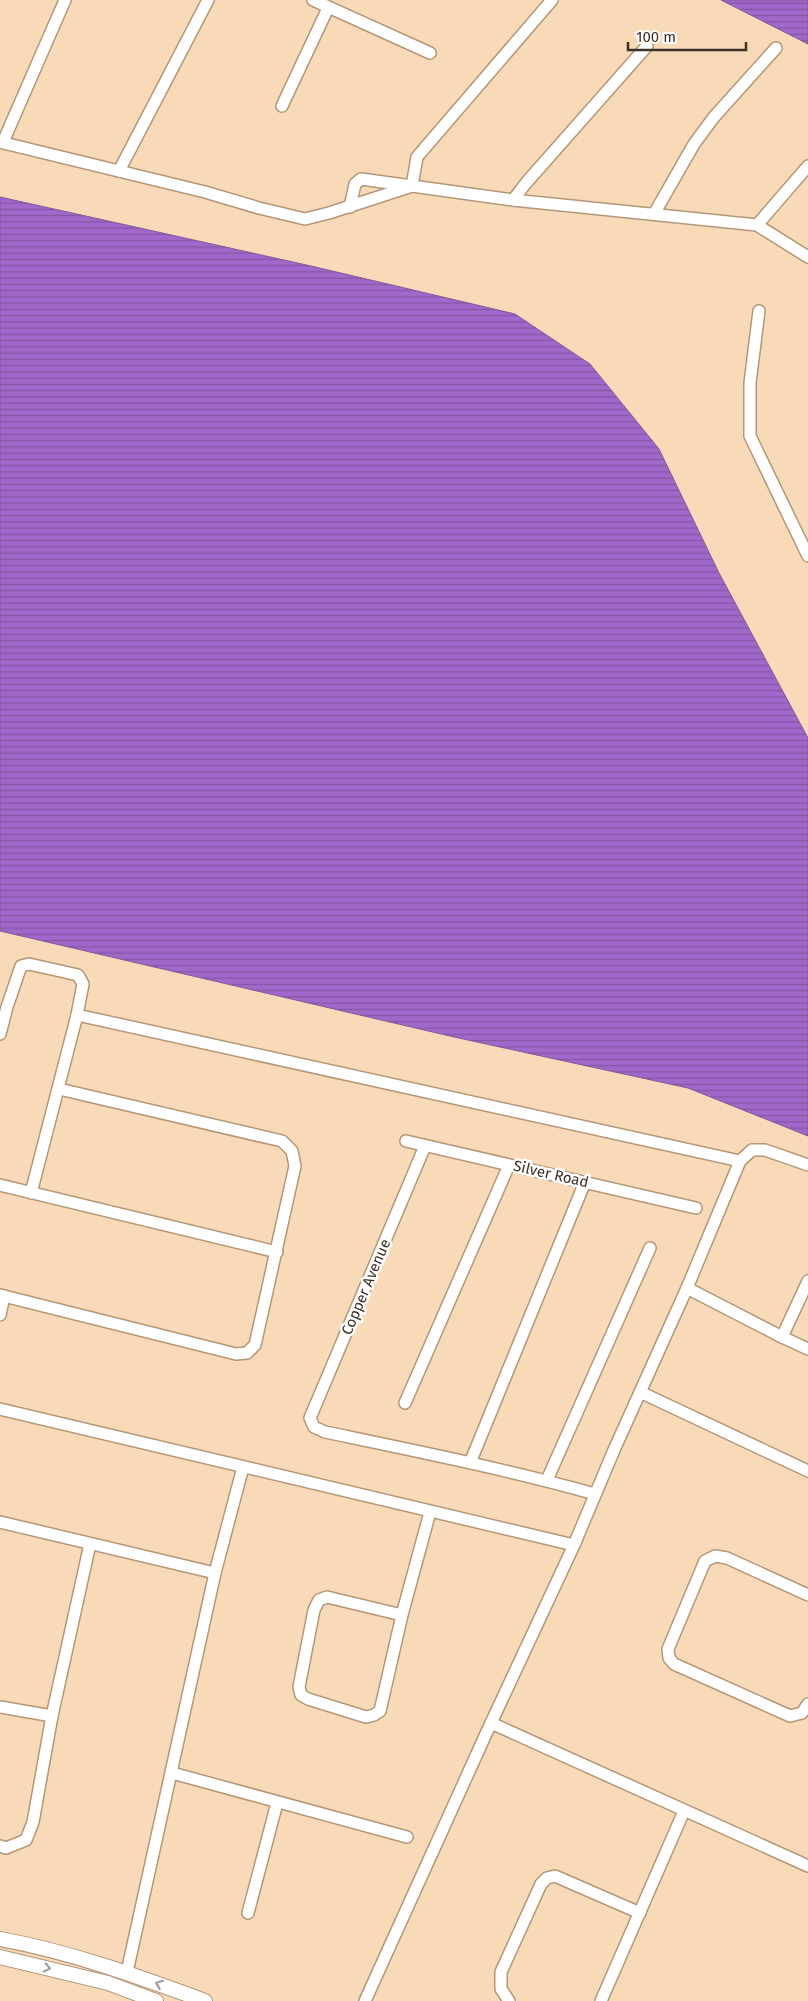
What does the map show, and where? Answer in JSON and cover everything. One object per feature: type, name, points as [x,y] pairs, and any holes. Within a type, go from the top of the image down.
[{"type":"main road","points":[[0,1939],[86,1959],[128,1972],[204,2001]]},
{"type":"main road","points":[[0,1957],[108,1983],[156,2001]]},
{"type":"street","points":[[64,0],[1,142],[119,170],[305,219],[412,186]]},
{"type":"street","points":[[119,170],[208,0]]},
{"type":"street","points":[[313,0],[430,53]]},
{"type":"street","points":[[412,186],[417,157],[552,0]]},
{"type":"street","points":[[282,106],[328,8]]},
{"type":"street","points":[[513,200],[647,46]]},
{"type":"street","points":[[654,214],[694,144],[714,117],[776,48]]},
{"type":"street","points":[[758,225],[808,166]]},
{"type":"street","points":[[350,206],[355,184],[360,179],[513,200],[758,225],[808,256]]},
{"type":"street","points":[[759,311],[750,383],[750,436],[808,556]]},
{"type":"street","points":[[0,1034],[3,1006],[21,966],[29,964],[78,975],[84,984],[59,1089],[31,1192]]},
{"type":"street","points":[[77,1015],[740,1161]]},
{"type":"street","points":[[0,1315],[2,1296],[236,1354],[247,1353],[255,1345],[295,1166],[292,1151],[282,1141],[59,1089]]},
{"type":"street","name":"Silver Road","points":[[406,1141],[696,1208]]},
{"type":"street","name":"Copper Avenue","points":[[425,1146],[310,1418],[314,1427],[325,1432],[470,1462]]},
{"type":"street","points":[[365,2001],[574,1545],[687,1288],[740,1161],[752,1150],[765,1150],[808,1165]]},
{"type":"street","points":[[405,1403],[508,1165]]},
{"type":"street","points":[[585,1182],[470,1462],[547,1480],[595,1494]]},
{"type":"street","points":[[0,1185],[277,1252]]},
{"type":"street","points":[[547,1480],[650,1248]]},
{"type":"street","points":[[782,1337],[808,1281]]},
{"type":"street","points":[[687,1288],[782,1337],[808,1348]]},
{"type":"street","points":[[640,1392],[808,1471]]},
{"type":"street","points":[[0,1409],[574,1545]]},
{"type":"street","points":[[128,1972],[215,1573],[243,1467]]},
{"type":"street","points":[[402,1615],[327,1596],[319,1600],[314,1610],[299,1687],[301,1695],[308,1699],[366,1717],[374,1715],[380,1710],[402,1615],[430,1512]]},
{"type":"street","points":[[0,1522],[215,1573]]},
{"type":"street","points":[[0,1846],[6,1848],[26,1840],[34,1822],[52,1716],[90,1544]]},
{"type":"street","points":[[808,1595],[727,1558],[715,1556],[705,1561],[668,1649],[669,1658],[674,1664],[790,1716],[802,1712],[808,1704]]},
{"type":"street","points":[[0,1707],[52,1716]]},
{"type":"street","points":[[491,1723],[808,1866]]},
{"type":"street","points":[[172,1774],[407,1836]]},
{"type":"street","points":[[248,1913],[277,1803]]},
{"type":"street","points":[[601,2001],[684,1811]]},
{"type":"street","points":[[509,2001],[501,1988],[501,1972],[541,1884],[547,1878],[555,1876],[640,1913]]},
{"type":"shaded area","points":[[721,0],[808,0],[808,44]]},
{"type":"shaded area","points":[[0,197],[311,266],[515,314],[590,364],[659,449],[719,573],[808,738],[808,1136],[688,1088],[454,1037],[0,931]]}]
